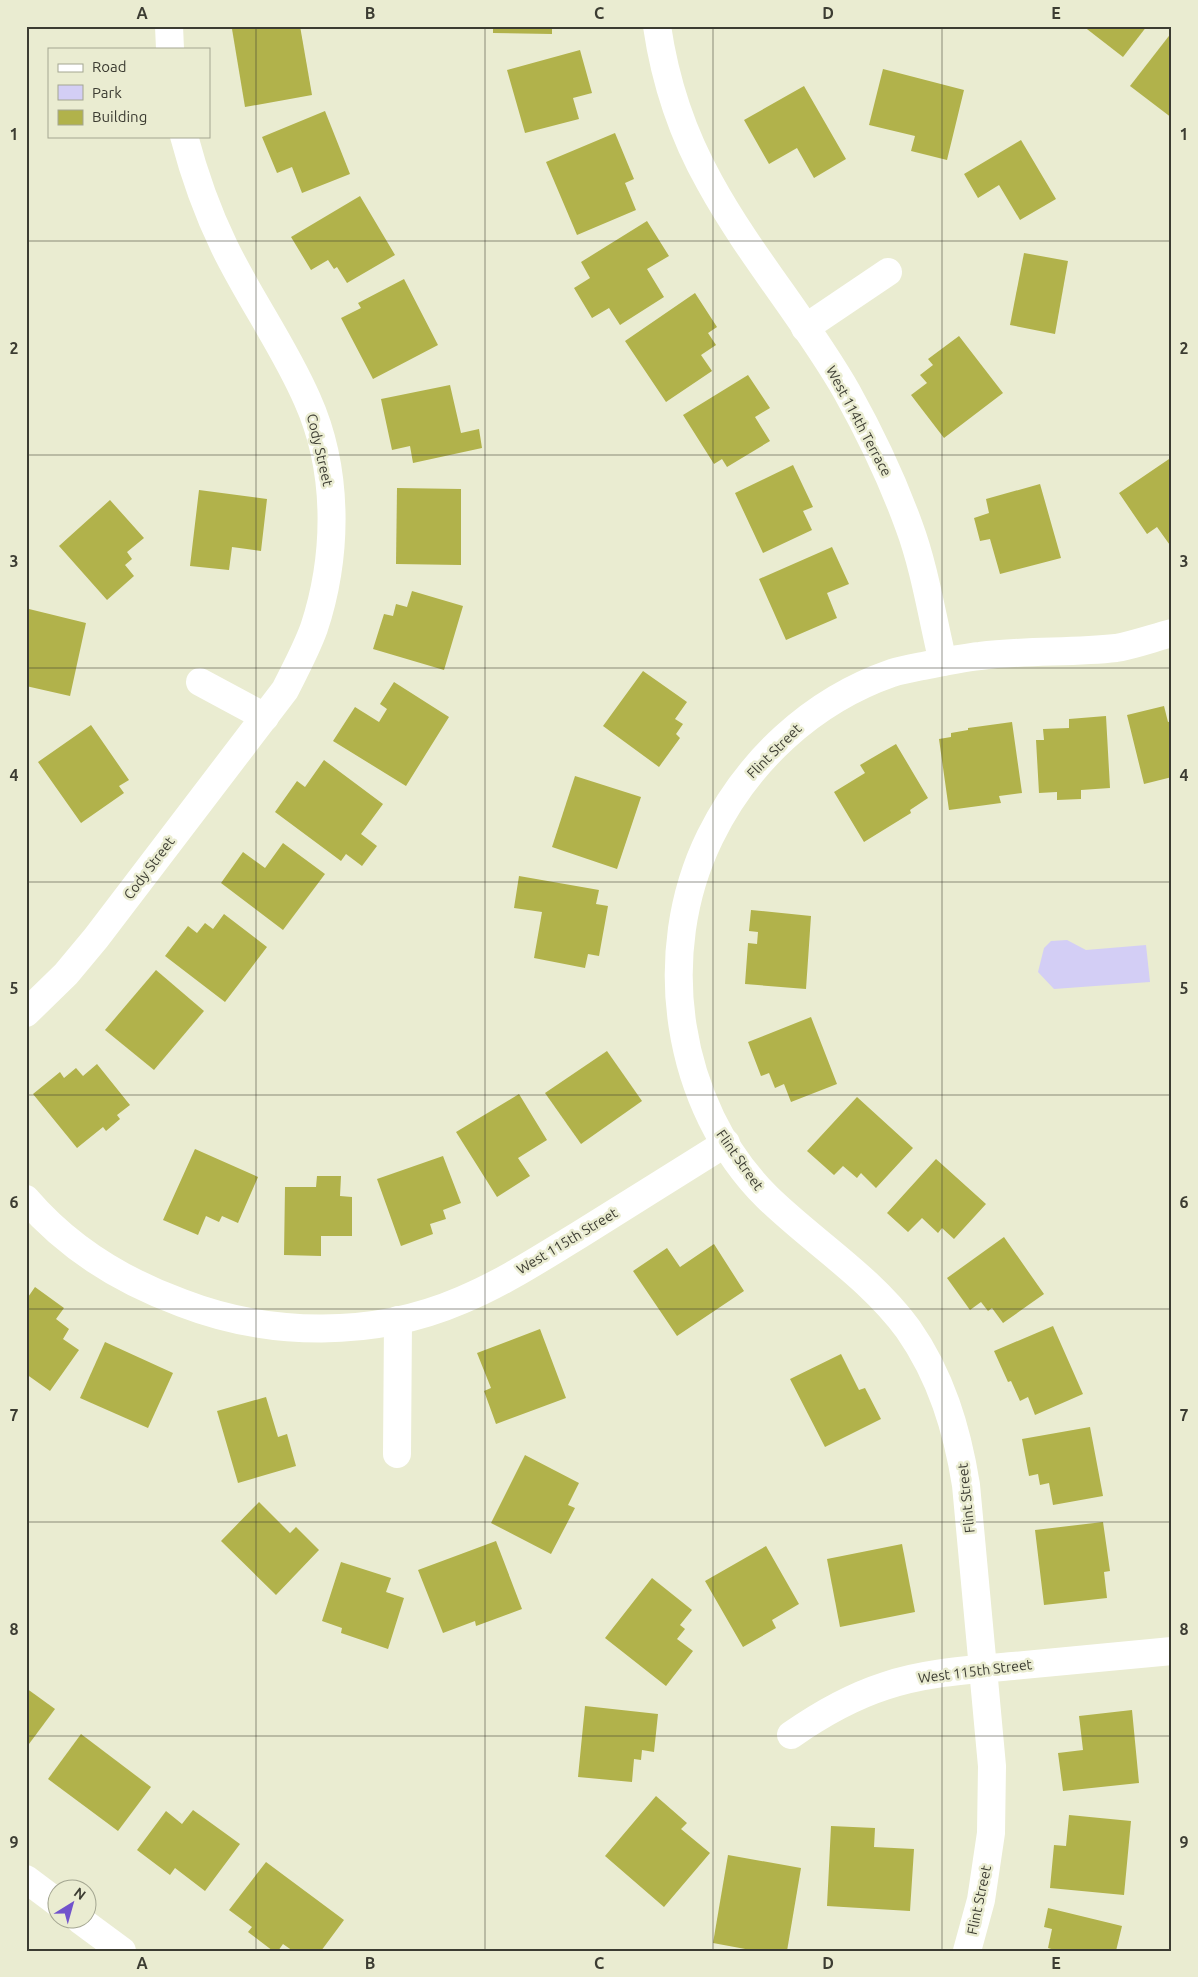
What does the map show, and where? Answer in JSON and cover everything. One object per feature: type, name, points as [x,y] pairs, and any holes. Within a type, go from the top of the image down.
[{"type":"street","points":[[168,26],[170,48]]},
{"type":"street","name":"West 114th Terrace","points":[[657,26],[662,58],[682,122],[710,182],[846,390],[881,457],[909,527],[920,563],[942,662]]},
{"type":"street","name":"Cody Street","points":[[26,1013],[66,974],[96,938],[285,690],[313,629],[323,597],[329,564],[332,531],[331,497],[319,432],[308,400],[224,246],[194,174],[185,138]]},
{"type":"street","points":[[805,328],[888,272]]},
{"type":"street","name":"Flint Street","points":[[967,1951],[981,1900],[991,1833],[992,1766],[984,1669],[962,1460],[952,1419],[941,1388],[926,1358],[908,1329],[886,1303],[854,1271],[767,1197],[745,1171],[726,1143],[710,1114],[697,1083],[687,1051],[682,1026],[678,981],[679,948],[684,914],[692,882],[703,851],[718,821],[736,792],[756,765],[779,741],[832,701],[893,672],[942,662],[982,655],[1120,647],[1172,633]]},
{"type":"street","points":[[200,682],[265,717]]},
{"type":"street","name":"West 115th Street","points":[[26,1200],[39,1214],[90,1257],[118,1276],[148,1291],[211,1315],[277,1327],[310,1329],[344,1328],[398,1320],[462,1300],[523,1270],[726,1143]]},
{"type":"street","points":[[398,1320],[398,1454]]},
{"type":"street","name":"West 115th Street","points":[[791,1734],[818,1716],[848,1701],[886,1685],[919,1677],[1172,1651]]},
{"type":"street","points":[[26,1879],[48,1895]]},
{"type":"street","points":[[94,1930],[122,1951]]},
{"type":"green space","points":[[1067,940],[1086,950],[1146,945],[1150,982],[1054,989],[1038,972],[1044,948],[1051,941]]},
{"type":"building","points":[[250,26],[300,26],[312,95],[245,107],[232,29]]},
{"type":"building","points":[[493,26],[552,26],[552,34],[493,33]]},
{"type":"building","points":[[1083,26],[1147,26],[1123,57]]},
{"type":"building","points":[[1172,32],[1172,118],[1130,86]]},
{"type":"building","points":[[580,50],[592,93],[573,98],[579,119],[525,133],[507,70]]},
{"type":"building","points":[[883,69],[964,90],[947,160],[911,151],[915,136],[869,125]]},
{"type":"building","points":[[804,86],[846,159],[814,178],[797,148],[769,164],[744,120]]},
{"type":"building","points":[[325,111],[350,174],[302,193],[292,167],[277,173],[262,137]]},
{"type":"building","points":[[615,133],[634,179],[625,183],[636,210],[577,235],[546,162]]},
{"type":"building","points":[[1021,140],[1056,199],[1020,220],[999,185],[978,198],[964,174]]},
{"type":"building","points":[[360,196],[395,255],[347,283],[337,267],[334,269],[328,260],[311,270],[291,237]]},
{"type":"building","points":[[647,221],[669,256],[647,269],[664,297],[620,325],[609,308],[592,318],[574,288],[590,278],[581,262]]},
{"type":"building","points":[[1024,253],[1068,261],[1055,334],[1010,325]]},
{"type":"building","points":[[404,279],[438,345],[373,379],[341,318],[361,308],[358,303]]},
{"type":"building","points":[[695,293],[717,327],[708,333],[716,345],[701,355],[712,371],[666,402],[625,341]]},
{"type":"building","points":[[959,336],[1003,393],[944,438],[911,395],[927,383],[920,375],[933,365],[928,359]]},
{"type":"building","points":[[748,375],[770,408],[755,417],[770,441],[727,467],[722,459],[714,464],[683,415]]},
{"type":"building","points":[[450,385],[461,433],[479,429],[482,448],[413,463],[410,446],[392,450],[381,399]]},
{"type":"building","points":[[1172,457],[1172,548],[1157,527],[1147,534],[1119,493]]},
{"type":"building","points":[[793,465],[813,507],[803,511],[812,530],[763,553],[735,493]]},
{"type":"building","points":[[1040,484],[1061,558],[1000,574],[990,539],[980,541],[974,518],[989,513],[986,499]]},
{"type":"building","points":[[397,488],[461,489],[461,565],[396,564]]},
{"type":"building","points":[[199,490],[267,499],[261,551],[232,547],[229,570],[190,566]]},
{"type":"building","points":[[110,500],[144,538],[127,552],[132,559],[125,565],[134,576],[107,600],[59,546]]},
{"type":"building","points":[[832,547],[849,584],[827,593],[837,618],[786,640],[759,579]]},
{"type":"building","points":[[412,591],[463,606],[444,670],[373,649],[384,614],[393,616],[396,604],[407,607]]},
{"type":"building","points":[[29,609],[86,623],[70,696],[26,686],[26,620]]},
{"type":"building","points":[[643,671],[687,702],[675,719],[683,724],[676,734],[680,738],[659,767],[603,726]]},
{"type":"building","points":[[394,682],[449,717],[406,786],[333,741],[355,707],[379,722],[387,709],[380,704]]},
{"type":"building","points":[[1164,706],[1168,722],[1172,721],[1172,777],[1144,784],[1127,715]]},
{"type":"building","points":[[1106,716],[1110,788],[1081,790],[1081,799],[1057,800],[1057,792],[1039,793],[1036,740],[1044,740],[1043,729],[1069,728],[1069,719]]},
{"type":"building","points":[[1012,722],[1022,793],[999,796],[1001,803],[949,810],[939,739],[951,737],[951,733],[968,730],[968,728]]},
{"type":"building","points":[[91,725],[129,780],[119,786],[124,793],[81,823],[38,762]]},
{"type":"building","points":[[896,744],[928,798],[910,810],[911,813],[864,842],[834,792],[865,773],[860,765]]},
{"type":"building","points":[[324,760],[383,804],[361,834],[377,846],[362,866],[346,854],[341,861],[275,812],[297,781],[305,787]]},
{"type":"building","points":[[575,776],[641,797],[617,869],[552,847]]},
{"type":"building","points":[[283,843],[325,874],[283,930],[221,883],[243,852],[265,868]]},
{"type":"building","points":[[519,876],[599,890],[596,904],[608,906],[599,956],[588,954],[585,968],[534,958],[542,912],[514,908]]},
{"type":"building","points":[[751,910],[811,916],[806,989],[745,984],[748,943],[757,944],[758,932],[749,931]]},
{"type":"building","points":[[224,914],[267,947],[225,1002],[165,956],[188,926],[197,933],[205,923],[213,929]]},
{"type":"building","points":[[156,970],[204,1011],[154,1070],[105,1030]]},
{"type":"building","points":[[811,1017],[837,1084],[791,1102],[784,1084],[775,1088],[769,1073],[761,1076],[748,1042]]},
{"type":"building","points":[[607,1051],[642,1101],[581,1144],[545,1093]]},
{"type":"building","points":[[97,1064],[130,1105],[117,1115],[120,1119],[106,1131],[103,1127],[77,1148],[33,1094],[60,1072],[64,1078],[76,1068],[83,1076]]},
{"type":"building","points":[[519,1094],[547,1140],[518,1158],[530,1176],[497,1197],[456,1132]]},
{"type":"building","points":[[857,1097],[913,1148],[876,1188],[861,1173],[857,1178],[843,1166],[834,1175],[807,1151]]},
{"type":"building","points":[[195,1149],[258,1177],[238,1223],[222,1216],[219,1222],[206,1216],[198,1235],[163,1220]]},
{"type":"building","points":[[443,1156],[461,1203],[443,1210],[446,1219],[430,1224],[433,1234],[401,1246],[377,1179]]},
{"type":"building","points":[[936,1159],[986,1204],[954,1239],[942,1228],[938,1233],[922,1218],[908,1232],[887,1213]]},
{"type":"building","points":[[317,1176],[341,1176],[340,1196],[352,1197],[352,1236],[321,1236],[321,1256],[284,1255],[285,1187],[316,1187]]},
{"type":"building","points":[[1004,1237],[1044,1294],[1003,1323],[992,1308],[988,1311],[981,1302],[970,1310],[947,1278]]},
{"type":"building","points":[[714,1244],[744,1291],[677,1336],[633,1271],[667,1248],[680,1267]]},
{"type":"building","points":[[35,1287],[64,1308],[56,1319],[69,1329],[63,1339],[79,1350],[50,1391],[26,1374],[26,1300]]},
{"type":"building","points":[[1053,1326],[1083,1394],[1035,1415],[1028,1397],[1020,1401],[1011,1381],[1008,1382],[994,1351]]},
{"type":"building","points":[[540,1329],[566,1398],[496,1424],[484,1391],[491,1388],[477,1353]]},
{"type":"building","points":[[105,1342],[173,1373],[148,1428],[80,1398]]},
{"type":"building","points":[[841,1354],[859,1390],[865,1388],[881,1419],[825,1447],[790,1379]]},
{"type":"building","points":[[266,1397],[278,1437],[287,1434],[296,1466],[238,1483],[217,1411]]},
{"type":"building","points":[[1090,1427],[1103,1496],[1053,1505],[1049,1483],[1040,1485],[1038,1474],[1029,1476],[1022,1439]]},
{"type":"building","points":[[525,1455],[579,1483],[568,1505],[575,1508],[551,1554],[491,1523]]},
{"type":"building","points":[[259,1502],[290,1533],[296,1527],[319,1550],[276,1595],[221,1541]]},
{"type":"building","points":[[1103,1522],[1110,1571],[1104,1572],[1107,1598],[1044,1605],[1035,1530]]},
{"type":"building","points":[[496,1541],[522,1609],[476,1626],[475,1621],[443,1633],[418,1570]]},
{"type":"building","points":[[902,1544],[915,1612],[840,1627],[827,1559]]},
{"type":"building","points":[[766,1546],[799,1604],[772,1620],[776,1628],[743,1647],[705,1581]]},
{"type":"building","points":[[341,1562],[391,1578],[386,1592],[404,1598],[388,1649],[341,1633],[342,1628],[322,1621]]},
{"type":"building","points":[[652,1578],[692,1610],[680,1625],[685,1629],[677,1639],[693,1651],[666,1686],[605,1638]]},
{"type":"building","points":[[26,1688],[55,1709],[26,1748]]},
{"type":"building","points":[[585,1706],[658,1714],[654,1752],[642,1750],[641,1760],[634,1759],[632,1782],[578,1777]]},
{"type":"building","points":[[1132,1710],[1139,1783],[1063,1791],[1058,1753],[1083,1750],[1079,1716]]},
{"type":"building","points":[[81,1734],[151,1787],[118,1831],[48,1779]]},
{"type":"building","points":[[656,1796],[687,1823],[681,1829],[710,1853],[664,1907],[605,1856]]},
{"type":"building","points":[[193,1810],[240,1844],[205,1891],[175,1868],[170,1875],[137,1850],[166,1811],[182,1824]]},
{"type":"building","points":[[1069,1815],[1131,1821],[1124,1895],[1050,1888],[1054,1845],[1066,1846]]},
{"type":"building","points":[[831,1826],[875,1828],[874,1847],[914,1849],[910,1911],[827,1906]]},
{"type":"building","points":[[728,1855],[801,1868],[787,1951],[756,1951],[713,1943]]},
{"type":"building","points":[[266,1862],[344,1920],[321,1951],[293,1951],[283,1944],[278,1951],[273,1951],[248,1932],[252,1927],[229,1910]]},
{"type":"building","points":[[1048,1908],[1122,1926],[1116,1951],[1058,1951],[1048,1948],[1052,1929],[1044,1927]]}]
